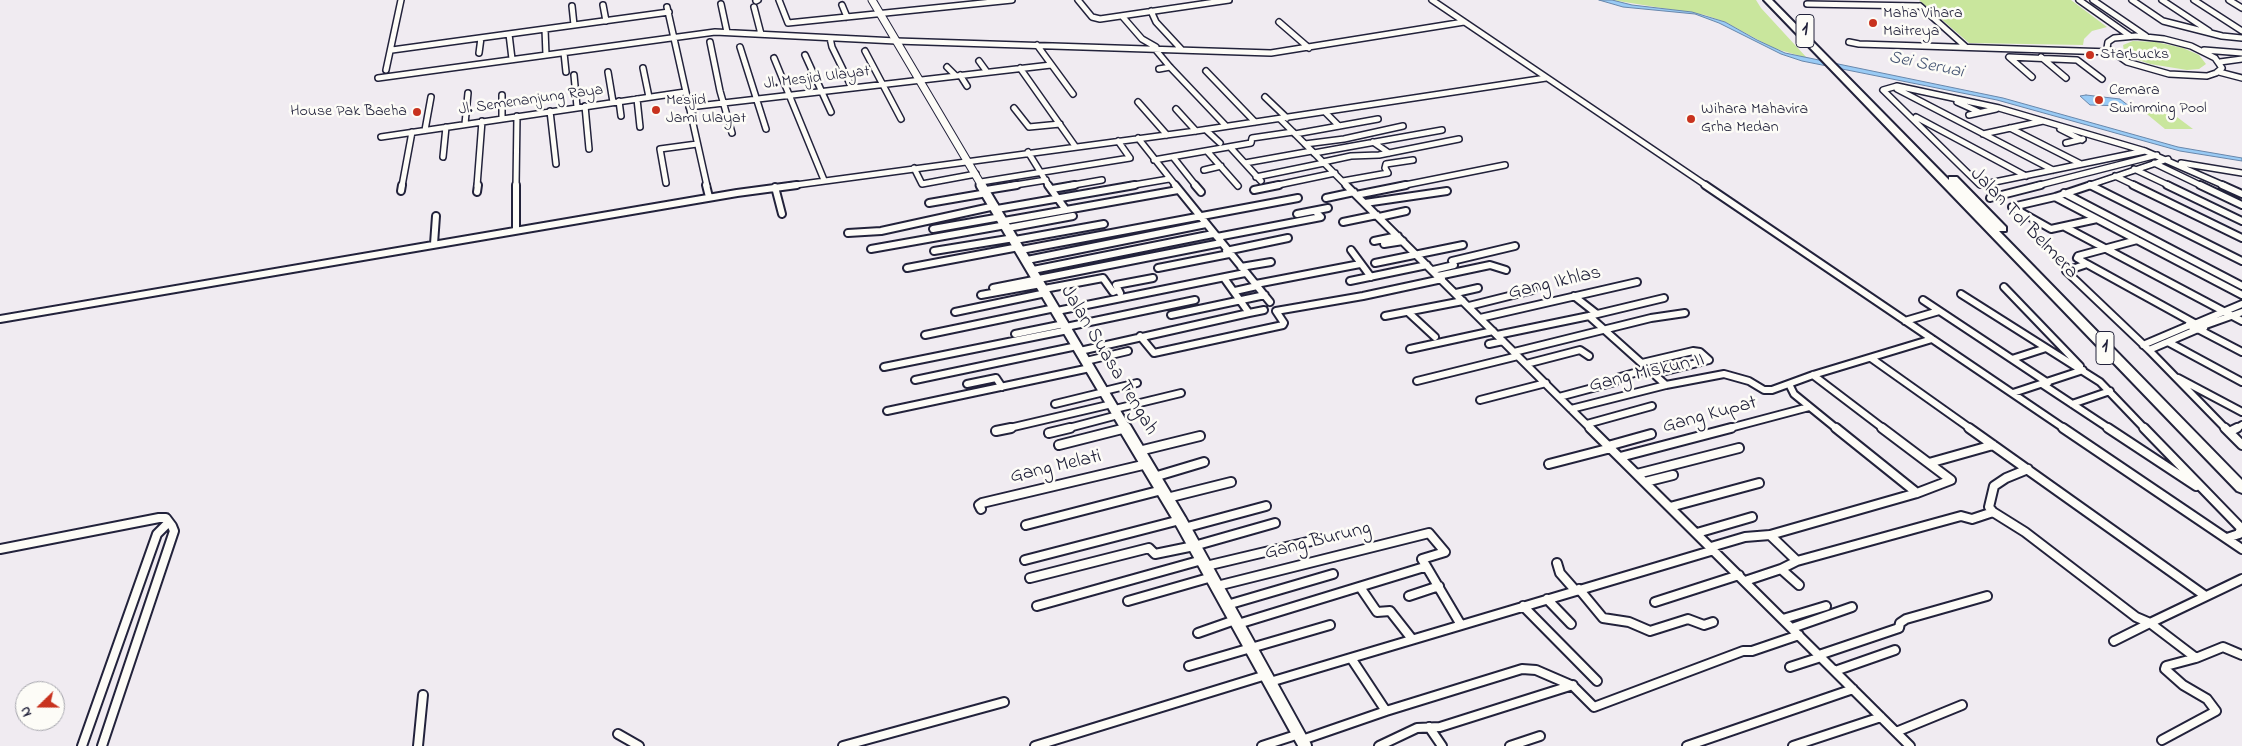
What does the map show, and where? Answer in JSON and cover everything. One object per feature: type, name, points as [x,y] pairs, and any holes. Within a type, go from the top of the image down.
[{"type":"highway","name":"Jalan Tol Belmera","points":[[1768,0],[1979,205],[2242,476]]},
{"type":"highway","name":"Jalan Tol Belmera","points":[[1775,0],[1969,207],[2242,488]]},
{"type":"street","points":[[386,70],[402,0]]},
{"type":"street","points":[[779,0],[788,23],[1012,0]]},
{"type":"street","name":"Jalan Suasa Tengah","points":[[872,0],[1165,494],[1302,740]]},
{"type":"street","points":[[1078,0],[1095,18],[1122,16],[1229,0]]},
{"type":"street","points":[[1432,0],[2242,549]]},
{"type":"street","points":[[1832,0],[1836,4]]},
{"type":"street","points":[[1858,0],[1863,5]]},
{"type":"street","points":[[1884,0],[1890,5]]},
{"type":"street","points":[[1914,0],[1964,45],[2031,49],[2109,50]]},
{"type":"street","points":[[2079,0],[2122,28],[2135,29]]},
{"type":"street","points":[[2085,0],[2133,36]]},
{"type":"street","points":[[2093,0],[2147,37]]},
{"type":"street","points":[[2132,0],[2161,20],[2214,34],[2242,38]]},
{"type":"street","points":[[2162,0],[2214,34]]},
{"type":"street","points":[[2194,0],[2242,30]]},
{"type":"street","points":[[2229,0],[2242,8]]},
{"type":"street","points":[[1806,3],[1920,6]]},
{"type":"street","points":[[721,4],[728,32]]},
{"type":"street","points":[[603,5],[606,21]]},
{"type":"street","points":[[572,6],[574,25]]},
{"type":"street","points":[[842,6],[847,17]]},
{"type":"street","points":[[754,7],[761,34]]},
{"type":"street","points":[[392,50],[606,21],[668,9],[709,197]]},
{"type":"street","points":[[1151,11],[1156,22],[1182,50]]},
{"type":"street","points":[[1122,16],[1142,39],[1156,47],[1155,49],[1170,67],[1226,126]]},
{"type":"street","points":[[1279,22],[1309,48]]},
{"type":"street","points":[[378,78],[675,37],[728,32],[830,39],[1271,53],[1464,22]]},
{"type":"street","points":[[545,29],[546,55]]},
{"type":"street","points":[[509,34],[512,59]]},
{"type":"street","points":[[2109,50],[2107,44],[2111,40],[2133,36],[2174,42],[2199,49],[2242,53]]},
{"type":"street","points":[[478,53],[481,38]]},
{"type":"street","points":[[830,39],[852,88]]},
{"type":"street","points":[[710,42],[732,132]]},
{"type":"street","points":[[1909,44],[1849,42],[2026,45],[2109,50],[2135,65],[2169,74],[2200,76],[2219,72],[2242,78]]},
{"type":"street","points":[[1038,45],[1073,94]]},
{"type":"street","points":[[2026,45],[2066,78]]},
{"type":"street","points":[[740,47],[766,129]]},
{"type":"street","points":[[2199,49],[2220,62],[2242,59]]},
{"type":"street","points":[[865,52],[901,118]]},
{"type":"street","points":[[564,53],[566,72]]},
{"type":"street","points":[[805,55],[831,112]]},
{"type":"street","points":[[2032,77],[2009,57],[2077,60],[2102,79]]},
{"type":"street","points":[[774,58],[824,180]]},
{"type":"street","points":[[979,61],[987,72]]},
{"type":"street","points":[[2219,72],[2222,68],[2220,62]]},
{"type":"street","name":"Jl. Mesjid Ulayat","points":[[689,107],[1051,65]]},
{"type":"street","points":[[947,67],[958,75],[967,86]]},
{"type":"street","points":[[1159,69],[1170,67]]},
{"type":"street","points":[[643,68],[649,97]]},
{"type":"street","points":[[1020,68],[1075,146]]},
{"type":"street","points":[[1206,71],[1255,122]]},
{"type":"street","points":[[608,72],[621,116]]},
{"type":"street","points":[[574,75],[577,107]]},
{"type":"street","points":[[0,319],[709,197],[1028,152],[1206,130],[1546,78]]},
{"type":"street","points":[[1892,87],[2053,170]]},
{"type":"street","points":[[2023,176],[1948,143],[1919,123],[1883,90],[1892,87],[1999,108],[2098,136],[2146,150],[2242,194]]},
{"type":"street","name":"Jl. Semenanjung Raya","points":[[381,137],[685,92]]},
{"type":"street","points":[[465,124],[468,93]]},
{"type":"street","points":[[502,95],[502,118]]},
{"type":"street","points":[[1265,97],[1294,133],[1910,746]]},
{"type":"street","points":[[1947,97],[1979,112]]},
{"type":"street","points":[[425,130],[431,98]]},
{"type":"street","points":[[637,98],[640,127]]},
{"type":"street","points":[[1138,102],[1167,135]]},
{"type":"street","points":[[586,106],[589,149]]},
{"type":"street","points":[[1014,108],[1029,127],[1060,124]]},
{"type":"street","points":[[1969,115],[1999,108]]},
{"type":"street","points":[[1176,109],[1196,131]]},
{"type":"street","points":[[550,111],[556,164]]},
{"type":"street","points":[[1325,112],[1339,126]]},
{"type":"street","points":[[1907,112],[2023,176]]},
{"type":"street","points":[[516,230],[517,116]]},
{"type":"street","points":[[1154,160],[1251,143],[1250,140],[1252,138],[1378,119]]},
{"type":"street","points":[[476,192],[482,121]]},
{"type":"street","points":[[1983,134],[2045,121],[2082,140]]},
{"type":"street","points":[[1919,123],[1948,143],[1979,184],[2146,150]]},
{"type":"street","points":[[1305,144],[1344,139],[1403,126]]},
{"type":"street","points":[[443,157],[446,127]]},
{"type":"street","points":[[2010,128],[2081,164]]},
{"type":"street","points":[[1206,130],[1220,143]]},
{"type":"street","points":[[1230,147],[1259,179],[1319,157],[1373,142],[1442,130]]},
{"type":"street","points":[[401,191],[412,132]]},
{"type":"street","points":[[1375,132],[1384,140]]},
{"type":"street","points":[[2066,143],[2098,136]]},
{"type":"street","points":[[1138,138],[1228,253],[1270,302]]},
{"type":"street","points":[[1245,163],[1389,153],[1459,139]]},
{"type":"street","points":[[929,203],[982,185],[1130,158],[1118,141]]},
{"type":"street","points":[[1373,142],[1389,153]]},
{"type":"street","points":[[666,183],[660,149],[697,144]]},
{"type":"street","points":[[1207,151],[1238,186]]},
{"type":"street","points":[[1028,152],[1066,210]]},
{"type":"street","points":[[1319,157],[1334,155]]},
{"type":"street","points":[[1990,198],[2157,155]]},
{"type":"street","points":[[1173,156],[1201,192]]},
{"type":"street","points":[[2097,219],[2065,227],[2048,228],[2012,208],[2055,197],[2168,159],[2240,173]]},
{"type":"street","points":[[1343,181],[1388,173],[1385,168],[1386,164],[1413,160]]},
{"type":"street","points":[[2154,163],[2242,205]]},
{"type":"street","points":[[1326,198],[1505,165]]},
{"type":"street","points":[[1204,170],[1221,166]]},
{"type":"street","points":[[915,169],[923,184],[982,185],[1046,180]]},
{"type":"street","points":[[2134,169],[2242,222]]},
{"type":"street","points":[[1254,190],[1335,173]]},
{"type":"street","points":[[2115,176],[2242,238]]},
{"type":"street","points":[[871,249],[1002,218],[1058,198],[1169,179]]},
{"type":"street","points":[[1052,189],[1102,180]]},
{"type":"street","points":[[2090,185],[2242,261]]},
{"type":"street","points":[[775,187],[782,214]]},
{"type":"street","points":[[848,233],[1066,210],[1178,190]]},
{"type":"street","points":[[1365,203],[1447,191]]},
{"type":"street","points":[[2064,194],[2242,286]]},
{"type":"street","points":[[2055,197],[2242,295]]},
{"type":"street","points":[[993,288],[1030,265],[1199,216],[1298,198]]},
{"type":"street","points":[[1297,214],[1328,208]]},
{"type":"street","points":[[1030,265],[1321,217],[1315,211]]},
{"type":"street","points":[[1344,222],[1406,211]]},
{"type":"street","points":[[434,244],[436,216]]},
{"type":"street","points":[[934,230],[1002,218],[1073,216]]},
{"type":"street","points":[[981,295],[1104,224]]},
{"type":"street","points":[[955,312],[1030,265],[1206,224]]},
{"type":"street","points":[[2065,227],[2242,321]]},
{"type":"street","points":[[1158,268],[1288,238]]},
{"type":"street","points":[[1374,241],[1401,239]]},
{"type":"street","points":[[1384,244],[1401,239]]},
{"type":"street","points":[[2137,240],[2077,257],[2086,264],[2242,348]]},
{"type":"street","points":[[907,268],[1030,265],[1221,243]]},
{"type":"street","points":[[1375,263],[1463,246]]},
{"type":"street","points":[[1140,336],[1154,353],[1283,326],[1284,323],[1276,310],[1363,296],[1454,266],[1452,261],[1514,246]]},
{"type":"street","points":[[1351,250],[1371,277]]},
{"type":"street","points":[[934,251],[1103,278],[1113,292],[1118,290]]},
{"type":"street","points":[[1241,267],[1271,262]]},
{"type":"street","points":[[1235,290],[1360,264]]},
{"type":"street","points":[[2086,264],[2066,271],[2242,444]]},
{"type":"street","points":[[1350,281],[1371,277],[1490,266],[1506,270]]},
{"type":"street","points":[[925,335],[1245,273]]},
{"type":"street","points":[[1123,298],[1116,285],[1153,278]]},
{"type":"street","points":[[1224,278],[1235,290],[1249,313]]},
{"type":"street","name":"Gang Ikhlas","points":[[1480,318],[1637,282]]},
{"type":"street","points":[[2004,287],[2083,370]]},
{"type":"street","points":[[1456,293],[1478,288]]},
{"type":"street","points":[[1384,316],[1466,304],[1532,290]]},
{"type":"street","points":[[1961,294],[2083,370],[2110,391],[2241,528],[2239,534],[2227,538]]},
{"type":"street","points":[[1171,315],[1265,295]]},
{"type":"street","points":[[1574,296],[1597,314]]},
{"type":"street","points":[[1410,349],[1498,335],[1664,298]]},
{"type":"street","points":[[884,367],[1195,300]]},
{"type":"street","points":[[1923,300],[2012,359],[2072,404],[2207,493]]},
{"type":"street","points":[[2146,348],[2242,304]]},
{"type":"street","points":[[915,380],[1264,310]]},
{"type":"street","points":[[1905,321],[1939,311]]},
{"type":"street","points":[[1408,312],[1435,337]]},
{"type":"street","points":[[1417,381],[1603,330],[1685,312]]},
{"type":"street","points":[[2146,348],[2168,342],[2197,325],[2242,312]]},
{"type":"street","points":[[1589,316],[1666,385]]},
{"type":"street","points":[[2197,325],[2242,352]]},
{"type":"street","points":[[1015,334],[1066,327]]},
{"type":"street","points":[[1489,344],[1498,335]]},
{"type":"street","points":[[1918,493],[1794,394],[1789,384],[1932,339]]},
{"type":"street","points":[[2168,342],[2242,382]]},
{"type":"street","points":[[2012,359],[2046,348]]},
{"type":"street","points":[[1526,364],[1580,350],[1589,356]]},
{"type":"street","points":[[887,411],[1002,387],[1088,365],[1128,351]]},
{"type":"street","points":[[1559,397],[1615,382],[1616,378],[1709,360],[1700,352],[1690,351],[1642,363]]},
{"type":"street","points":[[1871,358],[2204,596]]},
{"type":"street","points":[[2013,393],[2083,370]]},
{"type":"street","name":"Gang Miskun II","points":[[1572,409],[1666,385],[1729,374],[1768,391],[1789,384]]},
{"type":"street","points":[[1035,746],[1268,679],[1351,658],[1712,549],[1745,537],[1770,535],[1918,493],[1951,480],[1813,375]]},
{"type":"street","points":[[2172,375],[2242,412]]},
{"type":"street","points":[[967,384],[996,378],[1002,387]]},
{"type":"street","points":[[1055,404],[1137,383]]},
{"type":"street","points":[[1480,400],[1546,383]]},
{"type":"street","points":[[2072,404],[2110,391]]},
{"type":"street","points":[[996,431],[1115,409],[1181,393]]},
{"type":"street","points":[[1586,424],[1652,406]]},
{"type":"street","name":"Gang Kupat","points":[[1620,456],[1810,407]]},
{"type":"street","points":[[1049,433],[1115,409]]},
{"type":"street","points":[[2229,432],[2242,425]]},
{"type":"street","points":[[1059,445],[1126,428]]},
{"type":"street","points":[[1549,464],[1651,434]]},
{"type":"street","points":[[1139,451],[1200,436]]},
{"type":"street","points":[[1930,463],[1993,444]]},
{"type":"street","points":[[1637,474],[1739,448]]},
{"type":"street","points":[[1154,477],[1204,462]]},
{"type":"street","name":"Gang Melati","points":[[981,510],[979,505],[982,503],[1147,464]]},
{"type":"street","points":[[2028,470],[2006,478],[1994,486],[1989,507],[1993,512],[2025,532],[2136,617],[2150,623],[2196,658]]},
{"type":"street","points":[[1645,482],[1673,475]]},
{"type":"street","points":[[1026,525],[1165,494],[1231,482]]},
{"type":"street","points":[[1670,507],[1759,483]]},
{"type":"street","points":[[1025,560],[1266,506]]},
{"type":"street","points":[[1655,602],[1781,569],[1797,561],[1961,516],[1972,519],[1993,512]]},
{"type":"street","points":[[1697,533],[1752,517]]},
{"type":"street","points":[[0,549],[159,518],[166,518],[174,531],[102,746]]},
{"type":"street","points":[[82,746],[157,534],[168,523]]},
{"type":"street","points":[[1030,578],[1147,548],[1155,554],[1194,546],[1275,523]]},
{"type":"street","name":"Gang Burung","points":[[1128,601],[1429,533],[1445,552],[1422,559],[1427,568]]},
{"type":"street","points":[[1770,535],[1797,561]]},
{"type":"street","points":[[1037,606],[1204,563],[1320,539]]},
{"type":"street","points":[[1557,564],[1560,572],[1603,618],[1630,622],[1650,631],[1688,619],[1704,625],[1713,622]]},
{"type":"street","points":[[1198,633],[1421,568],[1427,568],[1461,625]]},
{"type":"street","points":[[1781,569],[1799,585]]},
{"type":"street","points":[[1227,605],[1333,574]]},
{"type":"street","points":[[2114,641],[2204,596],[2240,583]]},
{"type":"street","points":[[1409,596],[1439,586]]},
{"type":"street","points":[[1360,587],[1377,612],[1390,611],[1412,639]]},
{"type":"street","points":[[1790,667],[1899,628],[1900,623],[1906,620],[1988,596]]},
{"type":"street","points":[[1547,599],[1571,624]]},
{"type":"street","points":[[1523,606],[1597,681]]},
{"type":"street","points":[[1783,619],[1826,606]]},
{"type":"street","points":[[1262,746],[1302,740],[1386,711],[1522,669],[1536,670],[1572,685],[1594,707],[1743,651],[1752,651],[1852,607]]},
{"type":"street","points":[[1188,666],[1330,625]]},
{"type":"street","points":[[2162,740],[2216,711],[2207,699],[2169,674],[2165,669],[2166,666],[2196,658],[2223,647],[2242,655]]},
{"type":"street","points":[[1835,671],[1895,650]]},
{"type":"street","points":[[1351,658],[1386,711]]},
{"type":"street","points":[[1379,746],[1417,728],[1440,726],[1572,685]]},
{"type":"street","points":[[1687,746],[1853,689]]},
{"type":"street","points":[[418,746],[423,695]]},
{"type":"street","points":[[843,746],[1004,702]]},
{"type":"street","points":[[1896,732],[1962,705]]},
{"type":"street","points":[[1793,746],[1881,717]]},
{"type":"street","points":[[1429,727],[1442,746]]},
{"type":"street","points":[[618,734],[639,746]]},
{"type":"street","points":[[1510,746],[1540,736]]},
{"type":"green space","points":[[1612,0],[1756,0],[1761,8],[1807,58],[1773,48],[1725,22],[1705,15]]},
{"type":"green space","points":[[1919,0],[2071,0],[2107,27],[2092,31],[2084,39],[2083,45],[1969,43]]},
{"type":"green space","points":[[2133,41],[2156,42],[2183,48],[2199,55],[2206,64],[2199,69],[2187,70],[2150,64],[2135,59],[2124,51],[2123,45]]},
{"type":"green space","points":[[2142,110],[2169,111],[2193,129],[2165,129]]},
{"type":"water","points":[[1599,0],[1612,0],[1632,5],[1692,12],[1725,22],[1785,53],[2003,98],[2178,147],[2242,158],[2242,161],[2180,151],[1997,100],[1802,61],[1781,54],[1719,23],[1695,14],[1623,7]]},
{"type":"water","points":[[2080,96],[2120,99],[2129,106],[2090,105]]},
{"type":"place","name":"Maha Vihara Maitreya","points":[[1873,23]]},
{"type":"place","name":"Starbucks","points":[[2090,55]]},
{"type":"place","name":"Cemara Swimming Pool","points":[[2099,100]]},
{"type":"place","name":"Mesjid Jami Ulayat","points":[[656,110]]},
{"type":"place","name":"House Pak Baeha","points":[[417,112]]},
{"type":"place","name":"Wihara Mahavira Grha Medan","points":[[1691,119]]},
{"type":"water label","name":"Sei Seruai","points":[[1926,66]]}]
